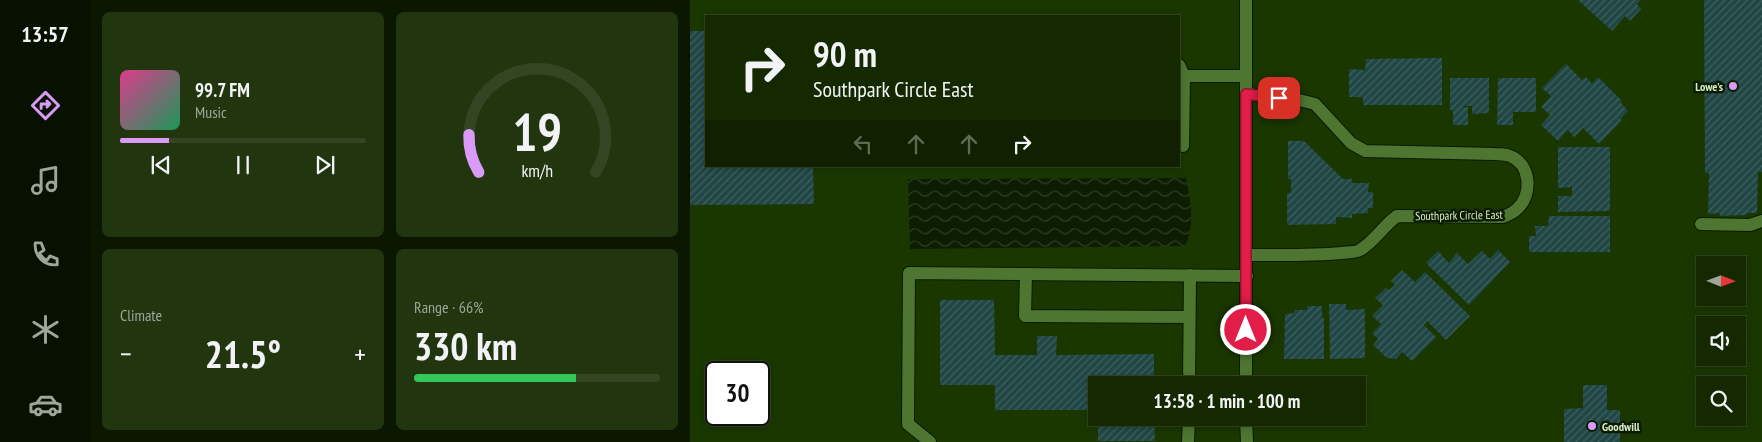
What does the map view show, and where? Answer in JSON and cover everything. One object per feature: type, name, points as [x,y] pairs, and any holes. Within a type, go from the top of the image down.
[{"type":"street","points":[[1246,0],[1246,376]]},
{"type":"street","points":[[1183,146],[1181,70],[1246,76]]},
{"type":"street","name":"Southpark Circle East","points":[[1246,94],[1295,99],[1314,104],[1351,143],[1365,151],[1509,156],[1518,161],[1524,168],[1528,190],[1518,208],[1503,217],[1397,216],[1387,224],[1370,244],[1357,251],[1323,255],[1247,255]]},
{"type":"street","points":[[1700,224],[1750,225],[1762,221]]},
{"type":"street","points":[[930,442],[908,424],[909,273],[1247,276]]},
{"type":"street","points":[[1026,274],[1025,316],[1190,317]]},
{"type":"street","points":[[1189,376],[1190,275]]},
{"type":"street","points":[[1188,442],[1189,426]]},
{"type":"street","points":[[1246,426],[1247,442]]},
{"type":"water","points":[[1186,178],[1191,221],[1185,246],[910,249],[908,179]]},
{"type":"building","points":[[1578,0],[1641,0],[1637,4],[1641,9],[1630,21],[1625,16],[1612,31]]},
{"type":"building","name":"Lowe's","points":[[1704,0],[1762,0],[1762,172],[1758,172],[1757,213],[1720,216],[1719,213],[1708,214],[1709,173],[1705,173]]},
{"type":"building","points":[[690,31],[705,31],[705,167],[813,167],[814,204],[690,205]]},
{"type":"building","points":[[1442,58],[1442,105],[1363,105],[1363,97],[1349,97],[1349,69],[1365,70],[1366,59]]},
{"type":"building","points":[[1566,64],[1582,80],[1586,77],[1592,84],[1598,77],[1622,101],[1620,102],[1628,111],[1599,144],[1583,128],[1574,137],[1568,130],[1558,141],[1541,125],[1550,115],[1541,107],[1551,96],[1542,88]]},
{"type":"building","points":[[1450,78],[1489,78],[1489,113],[1472,114],[1472,106],[1463,106],[1468,107],[1468,125],[1453,125],[1453,110],[1450,110]]},
{"type":"building","points":[[1498,78],[1536,78],[1536,112],[1513,112],[1513,125],[1497,125]]},
{"type":"building","points":[[1288,141],[1304,141],[1343,179],[1352,179],[1352,183],[1369,183],[1368,192],[1373,192],[1373,208],[1368,208],[1368,213],[1352,214],[1352,218],[1336,217],[1336,224],[1287,225],[1287,193],[1291,193],[1291,179],[1288,179]]},
{"type":"building","points":[[1558,147],[1610,147],[1610,211],[1558,212],[1558,196],[1572,196],[1572,187],[1558,188]]},
{"type":"building","points":[[1549,216],[1610,216],[1610,252],[1529,252],[1529,236],[1536,236],[1535,226],[1548,226]]},
{"type":"building","points":[[1498,250],[1510,262],[1469,305],[1426,263],[1438,251],[1449,263],[1457,253],[1468,264],[1482,251],[1490,259]]},
{"type":"building","points":[[1402,270],[1415,282],[1425,272],[1470,316],[1446,340],[1427,321],[1424,325],[1436,337],[1412,361],[1402,352],[1396,359],[1387,358],[1373,345],[1378,339],[1372,333],[1381,324],[1372,316],[1383,305],[1375,298],[1386,288],[1389,290],[1395,285],[1391,281]]},
{"type":"building","points":[[940,300],[994,300],[995,355],[1037,355],[1037,336],[1057,336],[1056,355],[1154,354],[1154,376],[1088,376],[1088,410],[995,410],[995,385],[940,385]]},
{"type":"building","points":[[1329,304],[1346,304],[1346,310],[1365,309],[1365,358],[1330,359]]},
{"type":"building","points":[[1307,306],[1322,306],[1322,318],[1324,318],[1324,359],[1284,359],[1285,314],[1294,313],[1295,310],[1307,310]]},
{"type":"building","name":"Goodwill","points":[[1583,385],[1607,385],[1607,410],[1620,410],[1620,442],[1564,442],[1564,409],[1583,408]]},
{"type":"building","points":[[1098,426],[1154,426],[1155,441],[1098,441]]},
{"type":"place","name":"Lowe's","points":[[1733,86]]},
{"type":"place","name":"Goodwill","points":[[1592,426]]},
{"type":"route","points":[[1246,330],[1246,94],[1279,98]]}]
